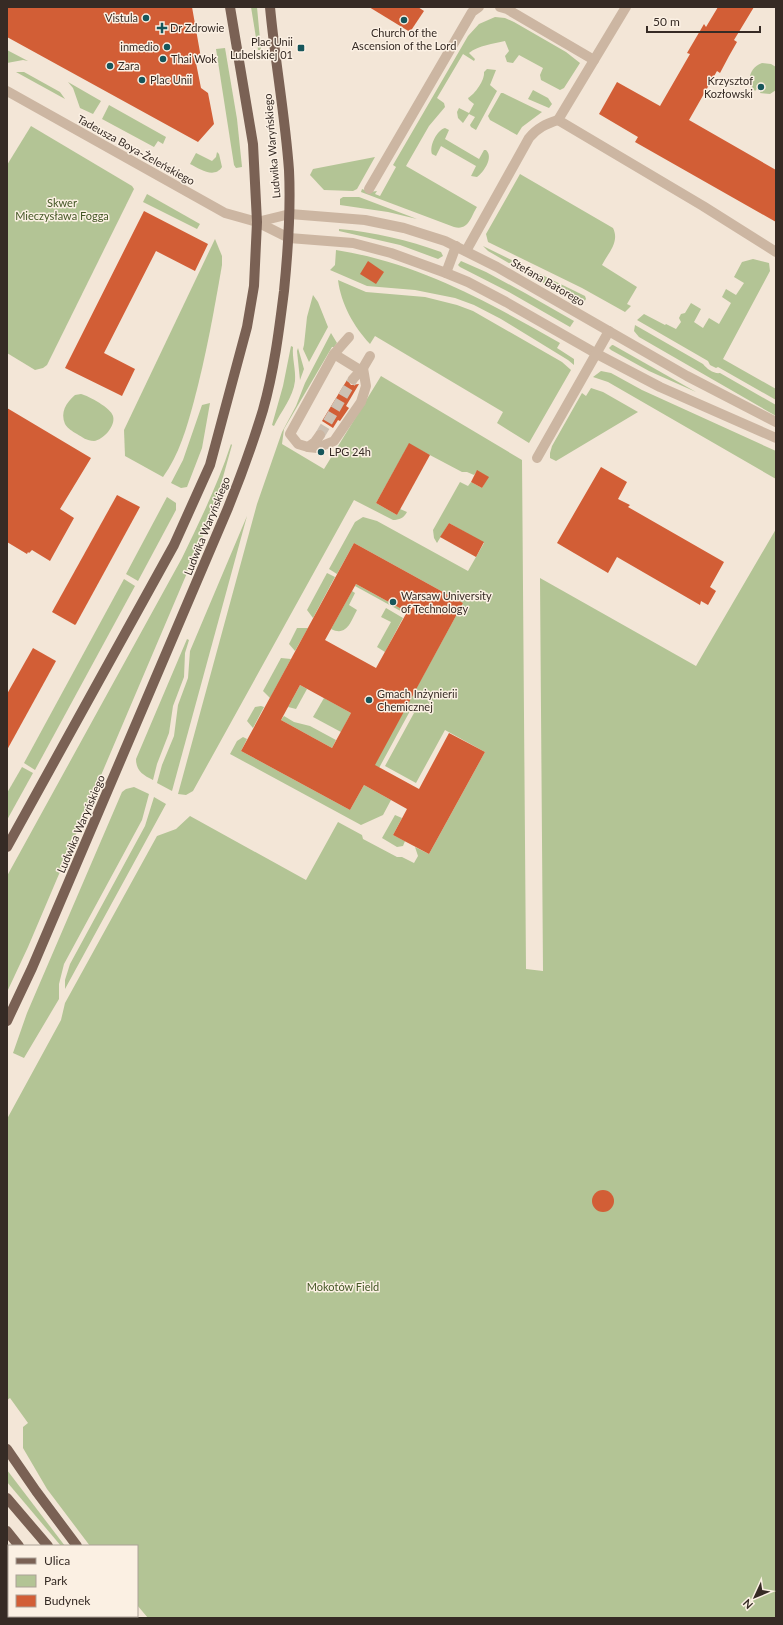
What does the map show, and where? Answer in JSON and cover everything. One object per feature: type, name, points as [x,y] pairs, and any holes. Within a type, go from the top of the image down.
[{"type":"main road","name":"Ludwika Waryńskiego","points":[[7,847],[174,545],[210,465],[247,327],[254,286],[257,222],[256,190],[251,125],[230,7]]},
{"type":"main road","name":"Ludwika Waryńskiego","points":[[7,1021],[32,968],[120,764],[243,470],[263,411],[275,357],[281,318],[290,214],[288,161],[270,7]]},
{"type":"main road","points":[[7,1449],[76,1545]]},
{"type":"main road","points":[[7,1498],[47,1545]]},
{"type":"main road","points":[[7,1531],[19,1545]]},
{"type":"street","points":[[369,189],[472,12],[479,7]]},
{"type":"street","points":[[500,7],[507,9],[594,60]]},
{"type":"street","points":[[466,251],[529,138],[541,127],[558,120],[626,7]]},
{"type":"street","name":"Tadeusza Boya-Żeleńskiego","points":[[7,91],[216,209],[234,216],[257,222],[289,238]]},
{"type":"street","points":[[558,120],[696,202],[776,252]]},
{"type":"street","name":"Tadeusza Boya-Żeleńskiego","points":[[257,222],[290,214]]},
{"type":"street","name":"Stefana Batorego","points":[[290,214],[376,222],[418,232],[456,246],[534,287],[687,376],[776,422]]},
{"type":"street","points":[[289,238],[353,243],[392,253],[446,273],[506,302],[597,354],[660,387],[776,438]]},
{"type":"street","points":[[446,273],[456,246]]},
{"type":"street","points":[[537,458],[609,331]]},
{"type":"street","points":[[334,354],[362,369],[366,386],[361,402],[334,441],[317,448],[298,444],[290,434],[334,354],[349,337]]},
{"type":"street","points":[[353,379],[362,369],[370,356]]},
{"type":"street","points":[[308,446],[315,442],[320,436]]},
{"type":"green space","points":[[251,7],[257,7],[261,50],[258,50]]},
{"type":"green space","points":[[495,17],[505,18],[514,22],[566,52],[580,63],[564,88],[560,90],[541,80],[540,75],[543,68],[519,55],[513,63],[507,62],[505,56],[509,51],[505,41],[486,45],[473,50],[469,53],[475,59],[474,61],[463,54],[437,98],[444,103],[445,107],[429,126],[406,166],[477,207],[469,222],[463,227],[454,227],[361,192],[362,189],[370,192],[377,191],[375,194],[380,196],[396,167],[393,165],[468,36],[479,24]]},
{"type":"green space","points":[[225,48],[237,119],[242,167],[236,168],[234,165],[216,49]]},
{"type":"green space","points":[[7,50],[28,61],[23,60],[7,63]]},
{"type":"green space","points":[[762,63],[771,64],[776,67],[776,90],[770,94],[760,93],[763,86],[760,85],[755,91],[750,83],[750,75],[752,71]]},
{"type":"green space","points":[[487,69],[496,70],[490,85],[497,91],[476,130],[470,125],[475,117],[469,114],[463,123],[458,118],[457,112],[459,108],[469,113],[474,104],[468,98],[479,86],[483,79],[484,72]]},
{"type":"green space","points":[[16,72],[24,72],[60,92],[65,99]]},
{"type":"green space","points":[[68,82],[101,101],[93,114],[80,108],[73,88]]},
{"type":"green space","points":[[533,90],[548,98],[552,104],[549,108],[528,99]]},
{"type":"green space","points":[[501,93],[542,112],[522,127],[517,135],[490,120],[488,116]]},
{"type":"green space","points":[[109,105],[166,137],[163,144],[158,141],[154,147],[102,119]]},
{"type":"green space","name":"Skwer Mieczysława Fogga","points":[[31,126],[132,186],[134,189],[47,365],[43,368],[35,370],[7,353],[7,165]]},
{"type":"green space","points":[[445,128],[449,130],[445,139],[479,159],[484,150],[488,153],[489,160],[482,172],[477,177],[471,176],[476,166],[441,146],[436,156],[432,154],[431,151],[434,139],[442,129]]},
{"type":"green space","points":[[217,152],[219,154],[222,167],[219,171],[211,173],[190,164],[196,153],[212,161],[216,157]]},
{"type":"green space","points":[[375,157],[357,189],[353,191],[324,190],[310,175],[313,169]]},
{"type":"green space","points":[[520,174],[613,228],[615,233],[614,243],[602,265],[637,287],[627,304],[631,306],[625,312],[582,288],[488,242],[486,234]]},
{"type":"green space","points":[[147,194],[200,224],[197,229],[143,202]]},
{"type":"green space","points":[[343,197],[359,197],[417,219],[388,212],[340,205],[340,199]]},
{"type":"green space","points":[[339,229],[378,234],[403,240],[441,252],[443,256],[438,259],[400,245],[339,231]]},
{"type":"green space","points":[[215,239],[222,256],[222,265],[206,350],[185,431],[174,460],[163,477],[125,456],[124,430]]},
{"type":"green space","points":[[483,246],[585,296],[586,299],[582,305],[488,251]]},
{"type":"green space","points":[[336,250],[367,256],[396,264],[424,274],[479,299],[560,343],[557,348],[574,359],[574,365],[501,319],[474,305],[455,298],[415,290],[367,286],[330,270],[335,265]]},
{"type":"green space","points":[[753,259],[769,263],[770,271],[723,359],[776,389],[776,400],[718,367],[716,368],[710,365],[708,361],[637,320],[644,314],[676,329],[681,322],[679,318],[681,314],[685,313],[691,303],[701,309],[694,322],[703,328],[709,318],[719,324],[731,303],[722,297],[726,289],[736,295],[744,283],[734,277],[742,262]]},
{"type":"green space","points":[[461,261],[486,272],[574,321],[570,327],[507,291],[460,267],[458,265]]},
{"type":"green space","points":[[338,280],[366,292],[425,297],[457,305],[473,311],[562,362],[571,370],[529,443],[497,423],[503,412],[375,336],[370,344],[349,315],[342,298]]},
{"type":"green space","points":[[313,295],[318,302],[328,327],[309,362],[303,349],[307,317]]},
{"type":"green space","points":[[635,325],[703,364],[711,371],[720,373],[776,405],[776,416],[639,337],[634,331]]},
{"type":"green space","name":"Mokotów Field","points":[[331,333],[337,343],[334,347],[332,347],[284,429],[282,444],[324,469],[381,376],[522,460],[526,969],[543,971],[540,578],[696,666],[776,529],[776,1618],[148,1618],[138,1606],[138,1545],[89,1545],[47,1489],[23,1448],[23,1427],[28,1423],[10,1398],[7,1400],[7,1119],[61,1020],[65,1003],[157,836],[176,829],[190,816],[306,880],[338,822],[362,835],[363,839],[397,857],[402,857],[414,863],[418,856],[415,847],[429,854],[485,752],[445,730],[416,783],[385,766],[414,713],[410,711],[379,768],[371,771],[463,603],[354,543],[337,574],[329,569],[355,522],[363,517],[377,521],[468,571],[484,543],[449,523],[437,543],[434,538],[433,530],[460,482],[468,486],[471,482],[482,488],[488,477],[477,471],[474,475],[467,472],[462,472],[409,444],[376,503],[397,515],[400,509],[407,512],[406,514],[397,520],[393,520],[354,500],[193,791],[186,795],[178,794],[257,504],[282,432],[296,406],[305,383]]},
{"type":"green space","points":[[612,345],[696,392],[649,371],[611,350],[609,348]]},
{"type":"green space","points":[[291,346],[293,347],[295,373],[294,387],[274,426],[272,425],[283,386]]},
{"type":"green space","points":[[298,348],[304,369],[300,380],[297,351]]},
{"type":"green space","points":[[601,371],[611,373],[642,390],[776,451],[776,479],[608,382],[593,377]]},
{"type":"green space","points":[[591,388],[603,392],[638,412],[556,461],[550,458],[552,446],[582,393],[586,396]]},
{"type":"green space","points":[[81,394],[104,406],[113,416],[113,424],[111,428],[98,440],[91,441],[85,439],[70,430],[65,424],[63,416],[65,408],[75,395]]},
{"type":"green space","points":[[210,403],[202,448],[187,487],[181,488],[171,483],[183,460],[202,405]]},
{"type":"green space","points":[[231,444],[232,445],[214,509],[28,947],[7,992],[7,876],[182,558],[215,488]]},
{"type":"green space","points":[[167,497],[176,503],[176,510],[138,581],[126,574]]},
{"type":"green space","points":[[247,516],[172,791],[157,783],[162,765],[174,736],[178,705],[188,678],[190,651]]},
{"type":"green space","points":[[327,573],[335,577],[313,618],[307,610]]},
{"type":"green space","points":[[124,579],[135,586],[35,770],[24,763]]},
{"type":"green space","points":[[356,584],[407,612],[406,614],[355,586]]},
{"type":"green space","points":[[352,591],[355,593],[349,605],[357,610],[348,627],[341,631],[331,629]]},
{"type":"green space","points":[[386,608],[403,618],[385,652],[377,647],[391,622],[381,617]]},
{"type":"green space","points":[[297,628],[308,628],[295,651],[289,644]]},
{"type":"green space","points":[[187,639],[189,640],[185,653],[184,677],[173,706],[169,733],[157,764],[153,780],[139,770],[136,759]]},
{"type":"green space","points":[[281,658],[291,659],[270,698],[263,691]]},
{"type":"green space","points":[[300,685],[307,689],[296,709],[288,707]]},
{"type":"green space","points":[[324,698],[351,713],[341,732],[313,717]]},
{"type":"green space","points":[[255,707],[264,707],[253,728],[247,721]]},
{"type":"green space","points":[[284,716],[294,722],[310,726],[336,740],[332,748],[281,720]]},
{"type":"green space","points":[[243,737],[247,739],[241,751],[350,810],[364,785],[391,800],[383,815],[361,825],[230,754],[237,741]]},
{"type":"green space","points":[[22,767],[33,773],[7,820],[7,793]]},
{"type":"green space","points":[[134,787],[149,794],[142,820],[64,964],[59,984],[59,999],[24,1058],[13,1053],[27,1013],[122,792],[126,789]]},
{"type":"green space","points":[[154,797],[166,804],[65,989],[65,980],[70,964],[145,826]]},
{"type":"green space","points":[[395,815],[402,818],[393,835],[405,841],[403,846],[397,847],[382,838]]},
{"type":"green space","points":[[7,1470],[64,1545],[60,1545],[7,1482]]},
{"type":"building","name":"Plac Unii","points":[[7,7],[192,7],[201,58],[194,53],[201,88],[208,93],[214,124],[198,142],[7,37]]},
{"type":"building","name":"Church of the Ascension of the Lord","points":[[369,7],[418,7],[424,11],[410,32]]},
{"type":"building","points":[[718,7],[754,7],[734,40],[737,42],[720,73],[717,71],[689,120],[776,170],[776,222],[635,142],[638,137],[599,114],[617,82],[660,106],[690,54],[687,53],[704,24],[706,27]]},
{"type":"building","points":[[144,211],[208,244],[195,271],[156,251],[104,353],[135,369],[122,396],[65,368]]},
{"type":"building","points":[[368,261],[384,272],[376,284],[360,274]]},
{"type":"building","points":[[347,380],[351,385],[359,384],[346,406],[349,408],[333,428],[322,421]]},
{"type":"building","points":[[7,408],[91,458],[60,509],[74,518],[50,561],[32,550],[27,554],[7,542]]},
{"type":"building","points":[[409,443],[430,455],[397,515],[376,503]]},
{"type":"building","points":[[601,467],[627,482],[618,499],[630,505],[628,507],[724,562],[710,587],[716,591],[708,605],[701,601],[700,605],[617,557],[608,573],[557,543]]},
{"type":"building","points":[[477,470],[489,477],[482,488],[471,482]]},
{"type":"building","points":[[117,495],[140,507],[75,625],[52,612]]},
{"type":"building","points":[[449,523],[484,542],[476,557],[440,537]]},
{"type":"building","name":"Gmach Inżynierii Chemicznej","points":[[354,543],[463,603],[375,765],[419,789],[449,733],[485,752],[429,854],[393,835],[407,809],[364,785],[350,810],[241,751]],"holes":[[[356,584],[407,612],[376,668],[325,640]],[[300,685],[351,713],[332,748],[281,720]]]},
{"type":"building","points":[[33,648],[56,661],[7,750],[7,694]]},
{"type":"building","points":[[603,1190],[611,1193],[614,1201],[611,1209],[603,1212],[595,1209],[592,1201],[595,1193]]},
{"type":"tunnel","points":[[320,435],[353,379]]},
{"type":"place","name":"Vistula","points":[[146,18]]},
{"type":"place","name":"Church of the Ascension of the Lord","points":[[404,20]]},
{"type":"place","name":"Dr Zdrowie","points":[[162,28]]},
{"type":"place","name":"inmedio","points":[[167,47]]},
{"type":"place","name":"Plac Unii Lubelskiej 01","points":[[301,48]]},
{"type":"place","name":"Thai Wok","points":[[163,59]]},
{"type":"place","name":"Zara","points":[[110,66]]},
{"type":"place","name":"Plac Unii","points":[[142,80]]},
{"type":"place","name":"Krzysztof Kozłowski","points":[[761,87]]},
{"type":"place","name":"LPG 24h","points":[[321,452]]},
{"type":"place","name":"Warsaw University of Technology","points":[[393,602]]},
{"type":"place","name":"Gmach Inżynierii Chemicznej","points":[[369,700]]}]
